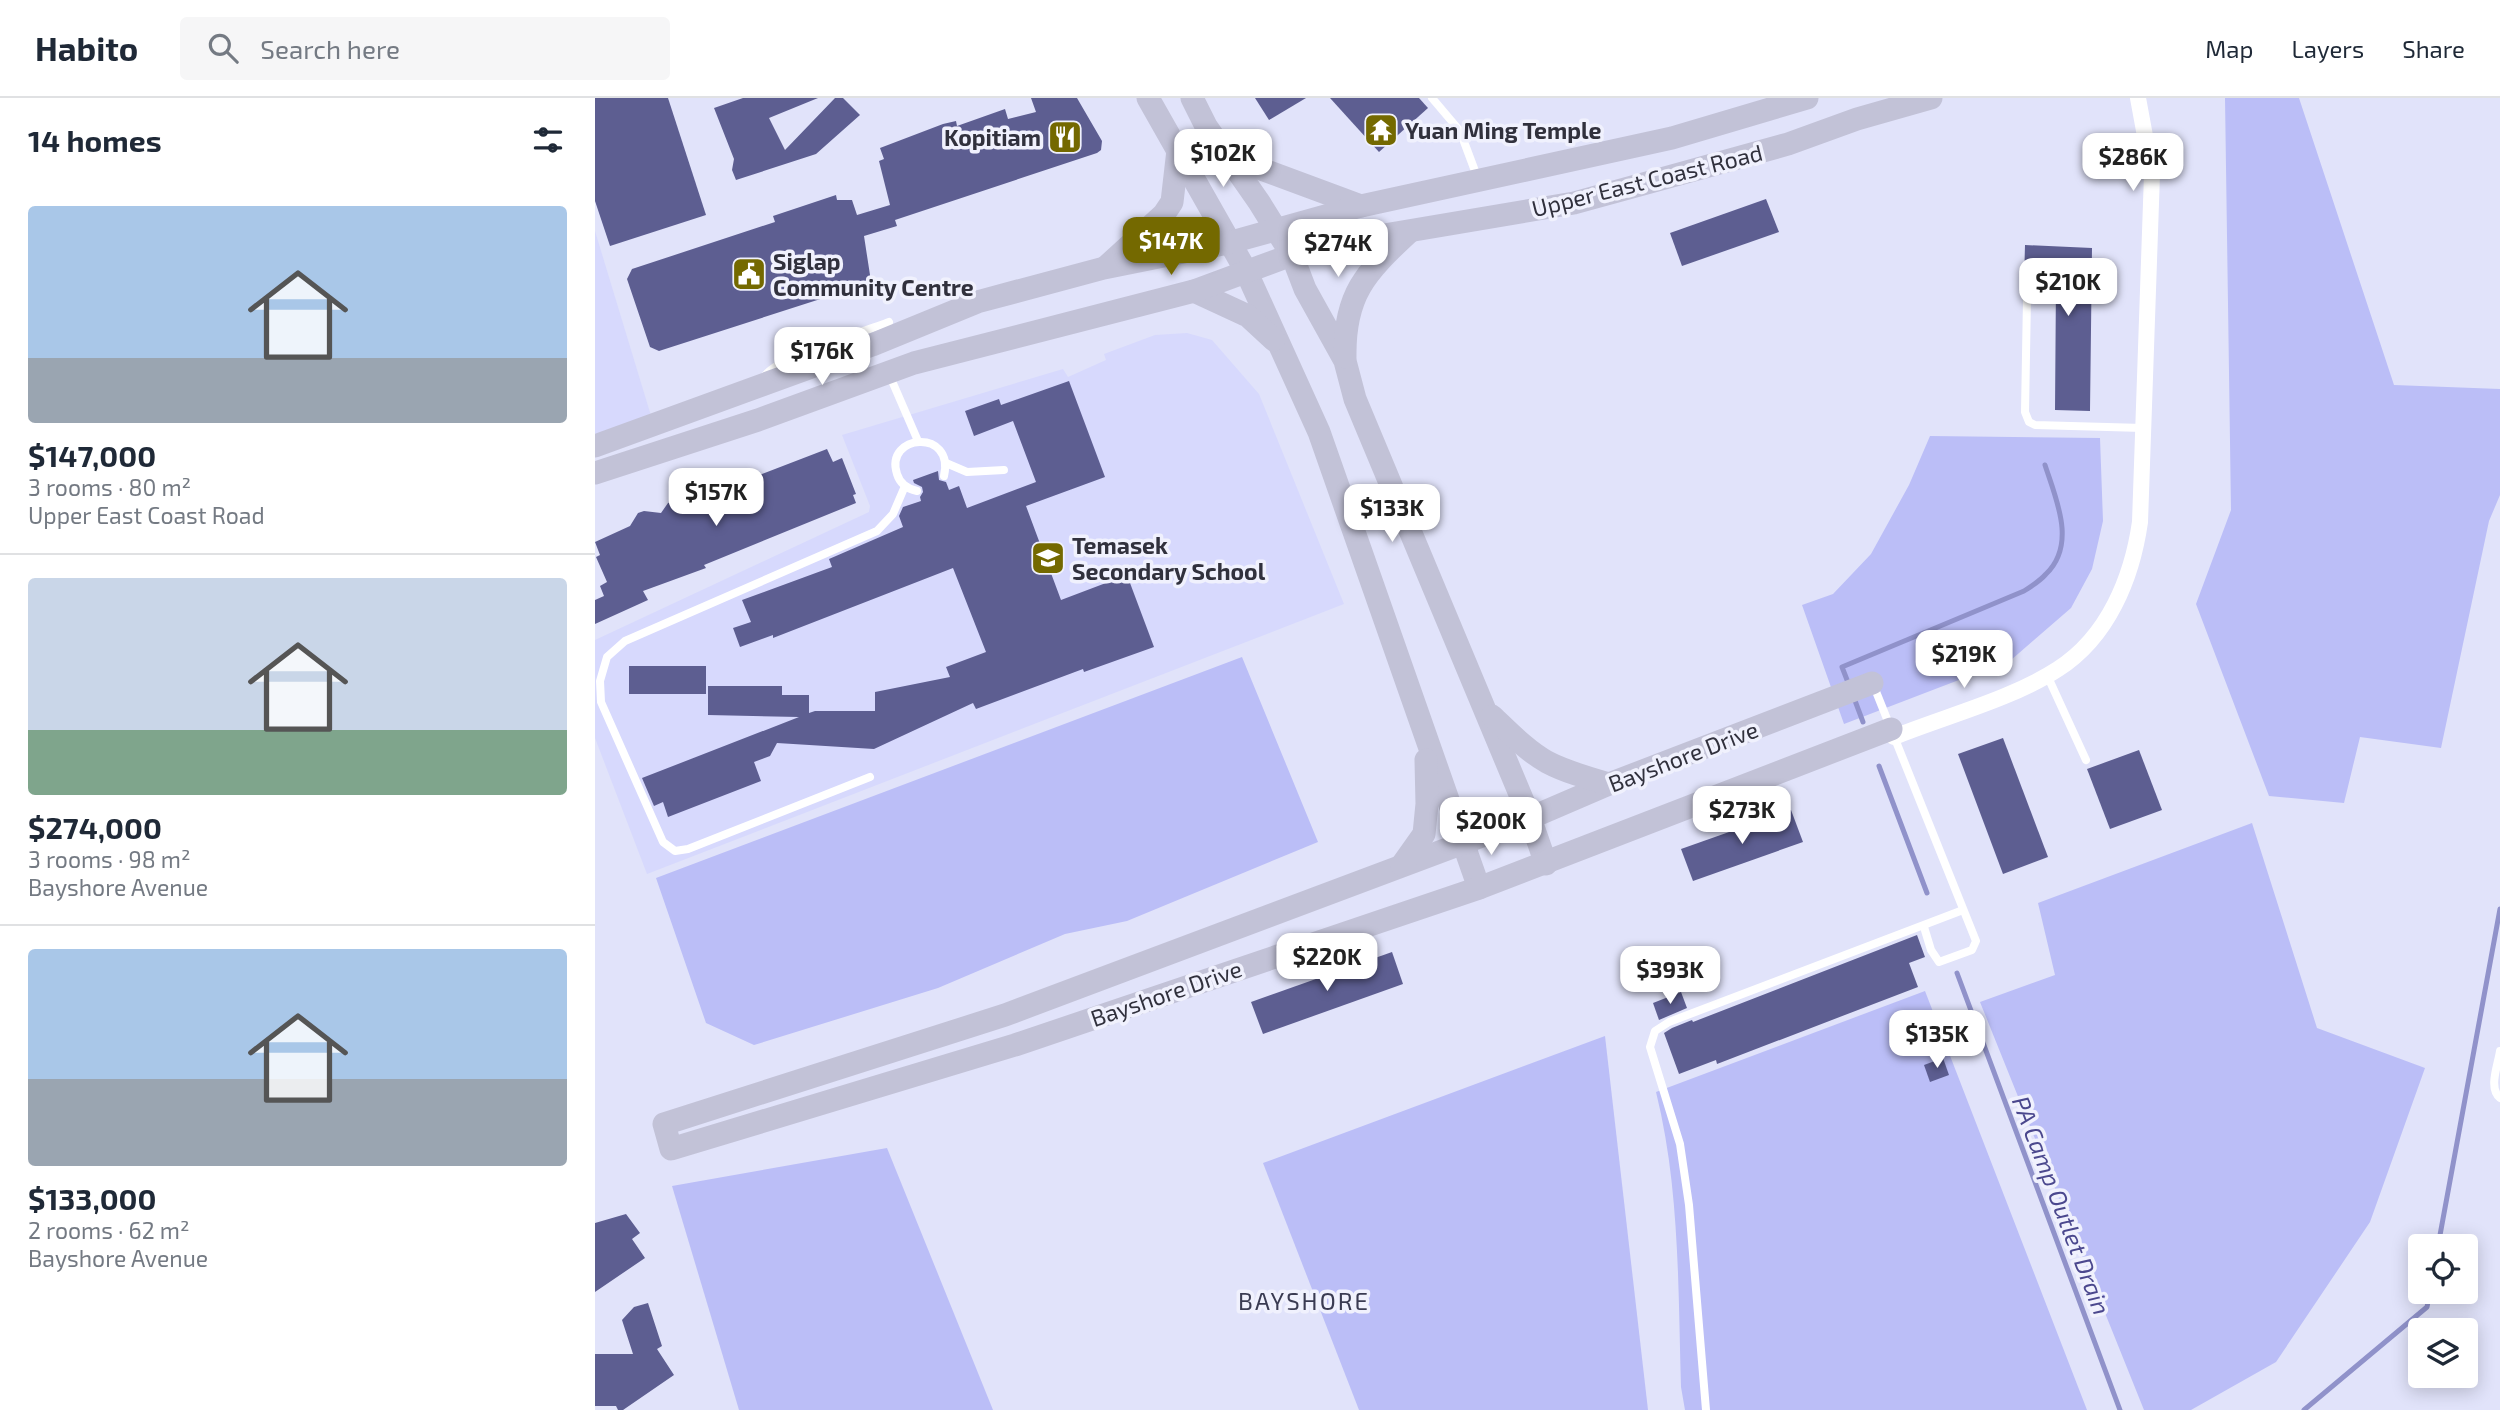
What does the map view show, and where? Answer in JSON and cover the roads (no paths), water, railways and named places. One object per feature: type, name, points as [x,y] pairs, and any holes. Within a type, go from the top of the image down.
[{"type":"main road","points":[[1148,98],[1246,271],[1319,432],[1479,888]]},
{"type":"main road","points":[[1192,98],[1206,126],[1292,255],[1305,289],[1345,361],[1355,399],[1530,818],[1546,864]]},
{"type":"main road","name":"Upper East Coast Road","points":[[595,446],[872,345],[977,302],[1104,268],[1228,243],[1361,206],[1672,138],[1807,98]]},
{"type":"main road","name":"Upper East Coast Road","points":[[595,473],[758,420],[888,372],[1024,333],[1194,290],[1313,247],[1574,202],[1788,144],[1857,119],[1931,98]]},
{"type":"main road","points":[[1206,126],[1246,162],[1361,206]]},
{"type":"main road","points":[[1104,268],[1147,231],[1172,202],[1178,150]]},
{"type":"main road","points":[[1345,361],[1345,331],[1356,290],[1380,259],[1409,232]]},
{"type":"main road","points":[[1194,290],[1248,316],[1282,348]]},
{"type":"main road","name":"Bayshore Drive","points":[[1873,683],[1609,784],[1530,818],[1005,1015],[664,1124],[671,1149],[1015,1045],[1479,888],[1892,733]]},
{"type":"main road","points":[[1484,709],[1520,743],[1544,761],[1609,784]]},
{"type":"main road","points":[[1402,866],[1424,834],[1428,773],[1420,723]]},
{"type":"main road","points":[[688,1116],[696,1141]]},
{"type":"street","points":[[1892,733],[2027,686],[2060,668],[2095,635],[2117,601],[2136,554],[2140,522],[2152,174],[2138,98]]},
{"type":"lane","points":[[1431,98],[1461,131],[1479,182]]},
{"type":"lane","points":[[2027,298],[2025,412],[2029,422],[2035,425],[2143,428]]},
{"type":"lane","points":[[757,388],[767,371],[793,356],[889,323]]},
{"type":"lane","points":[[888,372],[918,441]]},
{"type":"lane","points":[[917,491],[905,486],[895,470],[900,451],[908,444],[918,441],[936,446],[943,453],[946,463],[944,476]]},
{"type":"lane","points":[[946,463],[967,472],[1004,470]]},
{"type":"lane","points":[[870,777],[675,852],[663,842],[601,702],[600,681],[607,657],[625,641],[877,531],[893,514],[905,486]]},
{"type":"lane","points":[[2047,675],[2086,760]]},
{"type":"lane","points":[[1873,683],[1976,941],[1972,950],[1942,962],[1936,961],[1924,927]]},
{"type":"lane","points":[[1706,1410],[1689,1205],[1680,1144],[1652,1055],[1651,1039],[1661,1026],[1669,1022],[1963,910]]},
{"type":"lane","points":[[2500,1051],[2494,1088],[2500,1098]]},
{"type":"waterway","points":[[1849,685],[1842,667],[2024,591],[2046,574],[2055,562],[2062,535],[2058,507],[2045,465]]},
{"type":"waterway","points":[[1854,698],[1863,722]]},
{"type":"waterway","points":[[1879,766],[1927,893]]},
{"type":"waterway","name":"PA Camp Outlet Drain","points":[[2440,1234],[2500,909]]},
{"type":"waterway","name":"PA Camp Outlet Drain","points":[[1957,973],[2120,1410]]},
{"type":"waterway","name":"PA Camp Outlet Drain","points":[[2304,1410],[2428,1304]]},
{"type":"place","name":"Yuan Ming Temple","points":[[1381,130]]},
{"type":"place","name":"Kopitiam","points":[[1065,137]]},
{"type":"place","name":"Siglap Community Centre","points":[[749,274]]},
{"type":"place","name":"Temasek Secondary School","points":[[1048,558]]},
{"type":"district","name":"BAYSHORE","points":[[1304,1300]]}]
